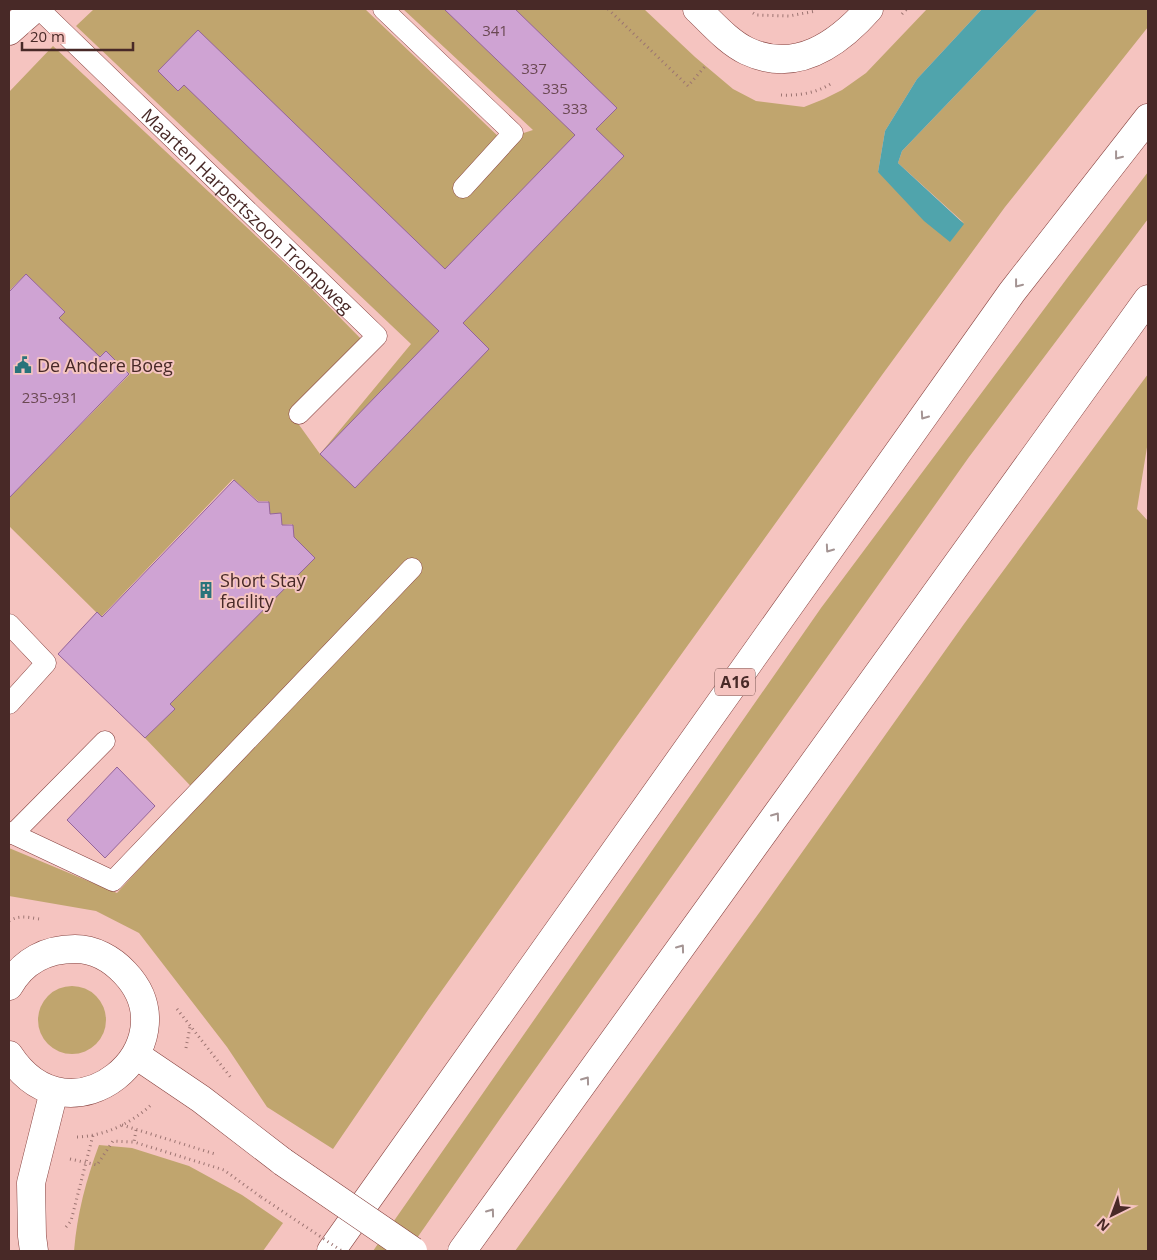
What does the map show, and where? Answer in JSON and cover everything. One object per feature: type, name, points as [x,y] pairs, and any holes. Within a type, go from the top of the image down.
[{"type":"main road","points":[[9,31],[34,9]]},
{"type":"main road","points":[[697,9],[727,38],[747,51],[763,57],[791,60],[827,47],[855,25],[869,9]]},
{"type":"main road","name":"A16","points":[[331,1251],[1012,292],[1148,118]]},
{"type":"main road","points":[[462,1251],[1148,299]]},
{"type":"main road","points":[[9,1055],[22,1073],[32,1081],[54,1091],[78,1092],[101,1087],[121,1074],[136,1055],[144,1028],[142,1000],[136,987],[128,976],[112,961],[93,952],[80,949],[52,951],[39,956],[11,976]]},
{"type":"main road","points":[[136,1055],[202,1100],[283,1162],[414,1251]]},
{"type":"main road","points":[[34,1251],[31,1183],[54,1091]]},
{"type":"lane","name":"Maarten Harpertszoon Trompweg","points":[[39,9],[377,336],[299,414]]},
{"type":"lane","points":[[383,9],[514,133],[463,188]]},
{"type":"lane","points":[[105,741],[11,833],[113,881],[412,568]]},
{"type":"lane","points":[[9,624],[46,663],[9,704]]},
{"type":"path","points":[[608,9],[688,86],[711,60]]},
{"type":"path","points":[[751,12],[756,15],[789,16],[821,9]]},
{"type":"path","points":[[122,1125],[216,1154]]},
{"type":"path","points":[[136,1130],[134,1142],[224,1170],[342,1251]]},
{"type":"path","points":[[65,1228],[71,1221],[93,1135]]},
{"type":"shaded area","points":[[94,9],[365,9],[502,140],[533,130],[403,9],[644,9],[695,57],[733,89],[756,101],[804,107],[842,90],[866,73],[927,9],[982,9],[917,79],[885,131],[878,172],[964,223],[898,163],[902,151],[1038,9],[1148,9],[1148,27],[1005,207],[882,375],[428,1010],[333,1149],[267,1107],[227,1047],[139,933],[96,911],[9,896],[9,848],[117,893],[203,799],[145,738],[174,709],[169,705],[314,557],[292,536],[292,524],[281,525],[281,514],[270,514],[268,501],[258,501],[233,479],[101,617],[9,526],[9,498],[130,374],[106,351],[99,357],[59,319],[64,311],[26,274],[9,291],[9,92],[53,46],[305,282],[363,341],[292,415],[320,454],[411,344],[76,26]]},
{"type":"shaded area","points":[[1148,172],[1148,219],[969,457],[408,1251],[373,1251],[821,608]]},
{"type":"shaded area","points":[[1148,374],[1148,441],[1137,509],[1148,521],[1148,1251],[515,1251],[759,913],[964,624]]},
{"type":"shaded area","points":[[72,986],[85,989],[96,996],[103,1007],[106,1020],[103,1033],[96,1044],[85,1051],[72,1054],[59,1051],[48,1044],[41,1033],[38,1020],[41,1007],[48,996],[59,989]]},
{"type":"shaded area","points":[[99,1145],[132,1148],[189,1166],[242,1195],[283,1223],[263,1251],[74,1251],[83,1197]]},
{"type":"water","points":[[982,9],[1038,9],[902,151],[898,163],[964,224],[950,242],[924,221],[878,172],[885,131],[917,79]]},
{"type":"building","points":[[444,9],[515,9],[617,108],[596,129],[624,156],[463,323],[489,349],[355,488],[320,454],[439,331],[184,85],[178,91],[158,71],[198,30],[445,269],[575,135]]},
{"type":"building","points":[[26,274],[65,312],[59,318],[100,357],[106,351],[129,374],[9,498],[9,292]]},
{"type":"building","name":"Short Stay facility","points":[[234,480],[258,502],[269,502],[270,514],[281,513],[282,525],[293,525],[294,537],[315,558],[170,704],[175,709],[145,738],[58,654],[97,612],[102,617]]},
{"type":"building","points":[[117,767],[155,806],[105,858],[67,820]]},
{"type":"place","name":"De Andere Boeg","points":[[23,365]]},
{"type":"place","name":"Short Stay facility","points":[[206,590]]}]
